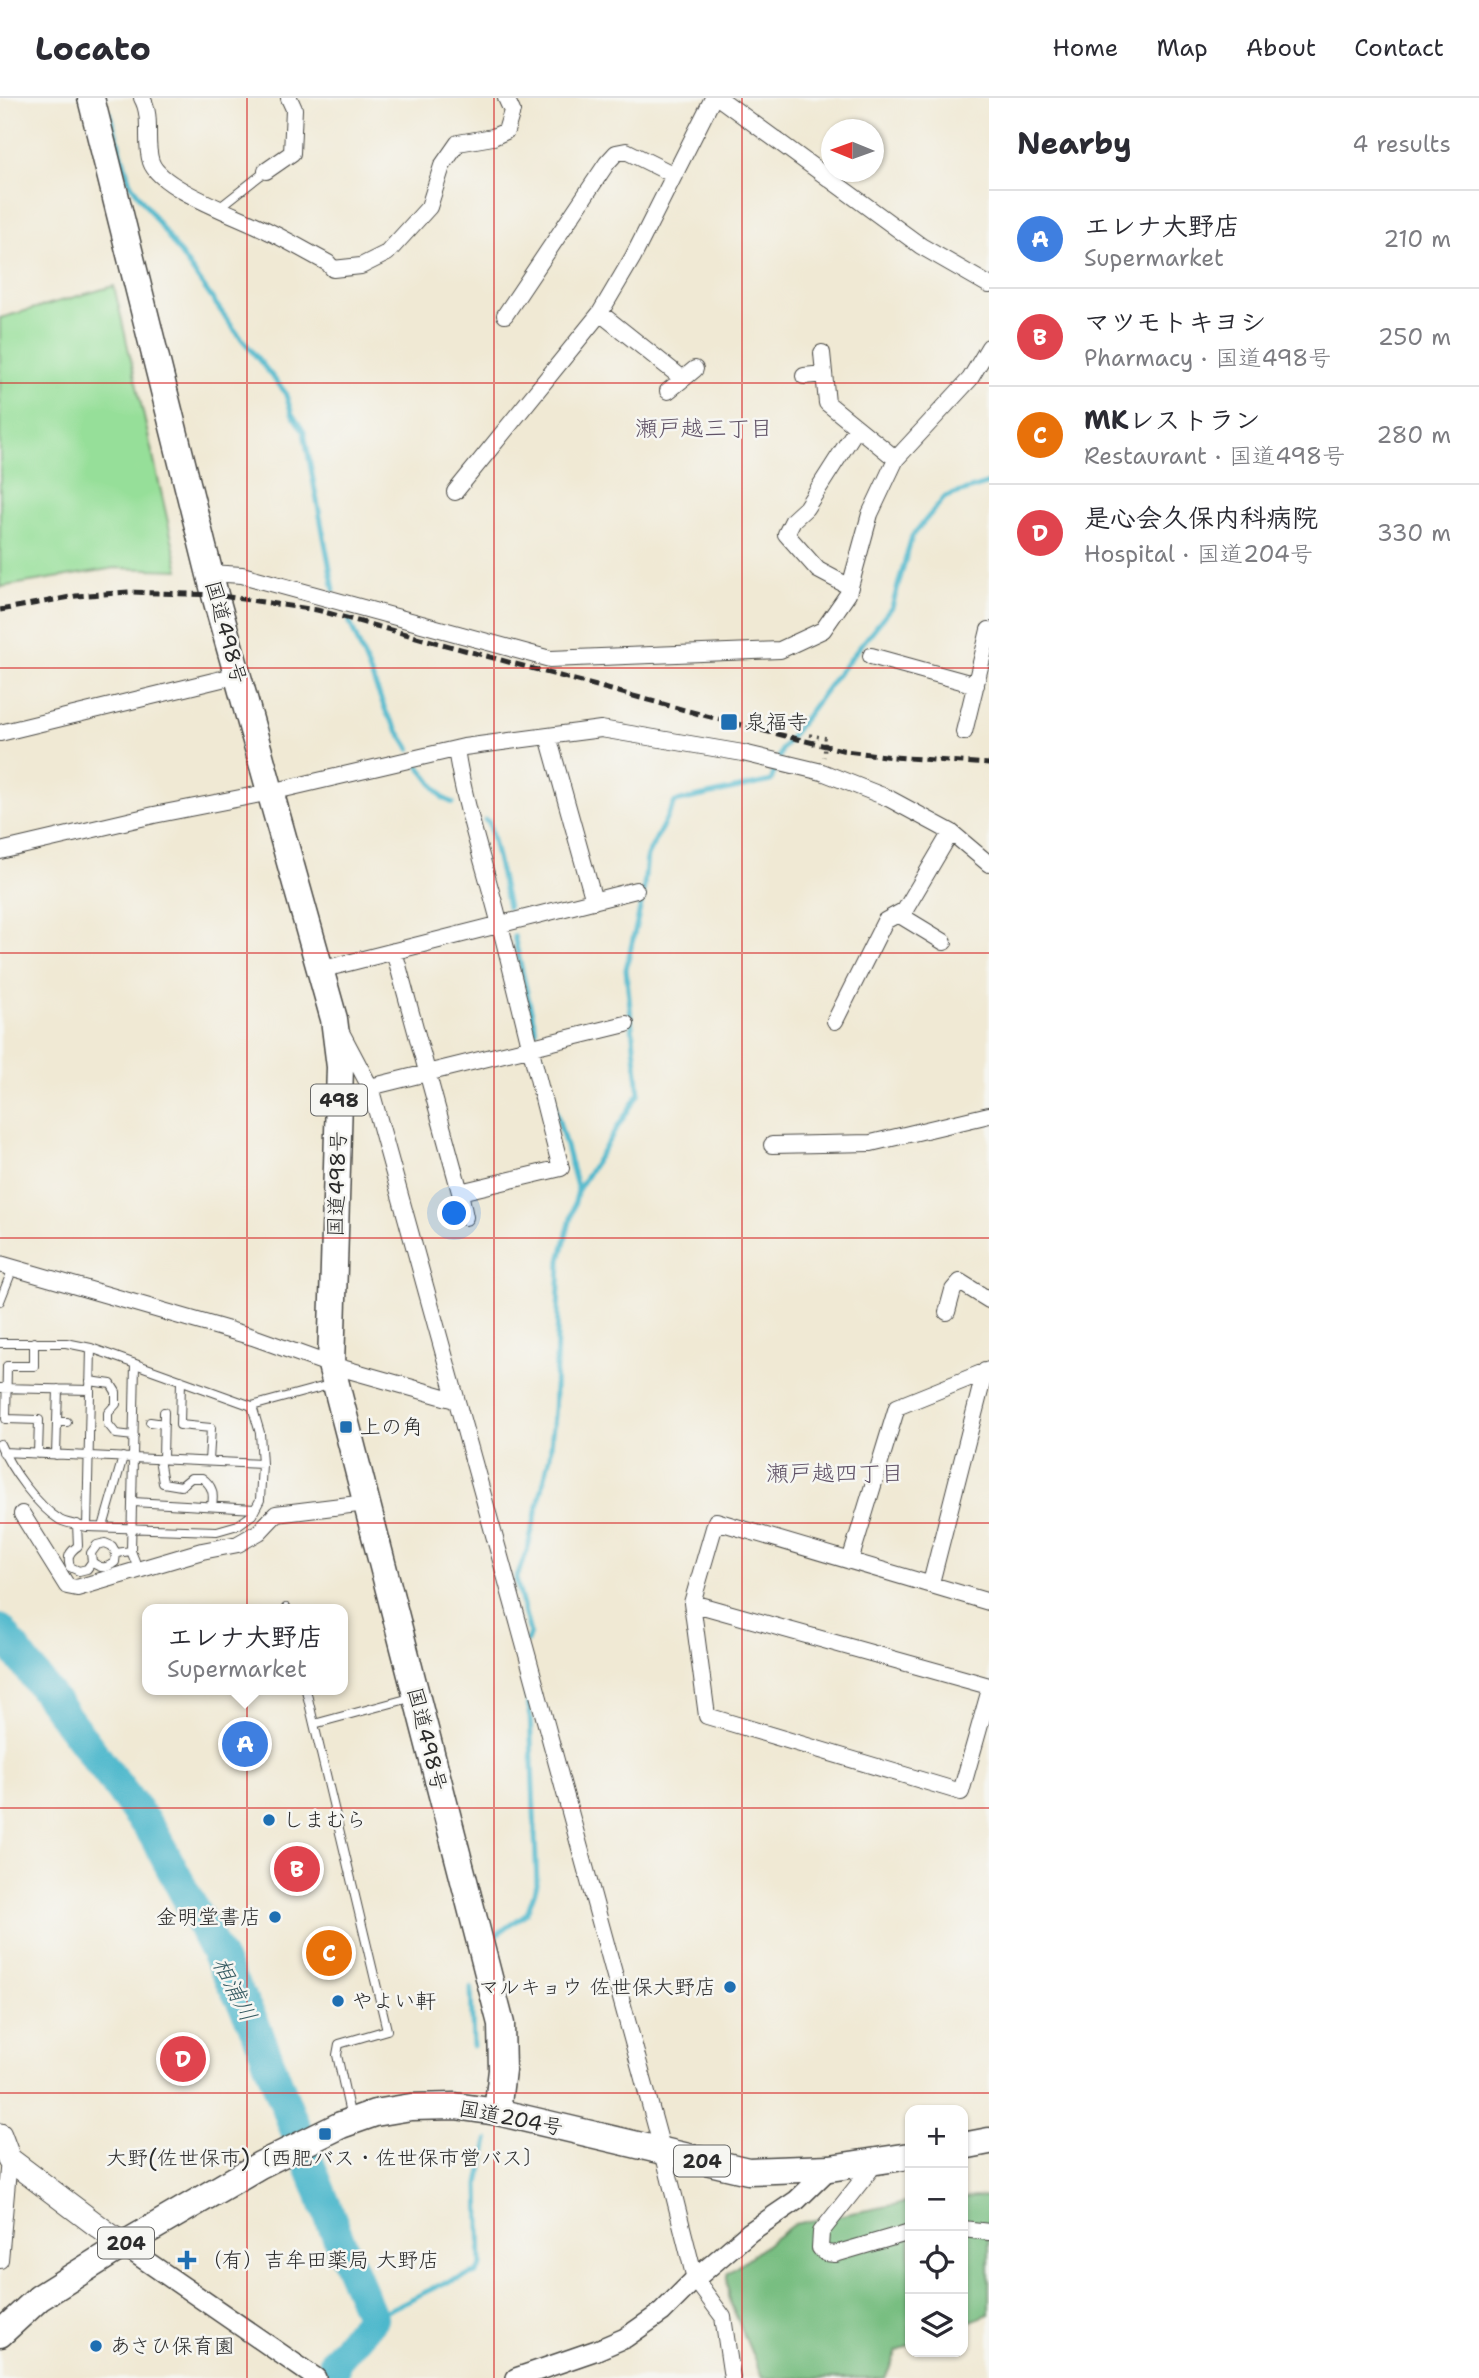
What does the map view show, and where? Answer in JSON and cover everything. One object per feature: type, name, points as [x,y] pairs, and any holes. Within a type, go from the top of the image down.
[{"type":"highway","name":"国道498号","points":[[91,98],[210,573],[334,1018],[340,1067],[333,1374],[501,2024],[502,2070],[497,2112]]},
{"type":"highway","name":"国道204号","points":[[0,2334],[39,2298],[123,2245],[260,2165],[346,2123],[375,2113],[411,2107],[455,2106],[497,2112],[748,2171],[830,2168],[905,2156]]},
{"type":"highway","points":[[968,2145],[989,2141]]},
{"type":"main road","points":[[0,2135],[9,2159],[123,2245]]},
{"type":"street","points":[[142,98],[145,101],[148,122],[150,161],[156,172],[185,193],[264,228],[328,263],[333,269],[361,266],[387,253],[429,207],[442,166],[458,142],[493,137],[506,131],[512,111],[506,98]]},
{"type":"street","points":[[266,171],[292,153],[294,110],[289,98]]},
{"type":"street","points":[[455,492],[600,313],[633,257],[713,98]]},
{"type":"street","points":[[719,98],[921,246],[989,285]]},
{"type":"street","points":[[505,315],[616,153],[626,151],[674,175]]},
{"type":"street","points":[[600,313],[689,374],[668,391]]},
{"type":"street","points":[[210,573],[242,575],[550,659],[780,650],[822,630],[848,594],[870,514],[895,459],[970,379],[989,347]]},
{"type":"street","points":[[822,353],[827,403],[895,459]]},
{"type":"street","points":[[804,376],[824,374]]},
{"type":"street","points":[[850,587],[818,570],[786,534],[793,520],[806,508],[857,428]]},
{"type":"street","points":[[964,732],[989,631]]},
{"type":"street","points":[[871,656],[976,685]]},
{"type":"street","points":[[0,733],[238,675]]},
{"type":"street","points":[[0,851],[456,749],[601,729],[766,758],[822,772],[888,798],[951,832],[989,864]]},
{"type":"street","points":[[548,736],[594,901]]},
{"type":"street","points":[[456,749],[462,787],[561,1168],[460,1192]]},
{"type":"street","points":[[835,1021],[885,921],[905,910],[951,832]]},
{"type":"street","points":[[320,970],[636,890]]},
{"type":"street","points":[[898,914],[944,942]]},
{"type":"street","points":[[394,951],[465,1217]]},
{"type":"street","points":[[334,1018],[370,1087],[663,2151],[695,2279],[723,2317],[732,2378]]},
{"type":"street","points":[[370,1087],[626,1024]]},
{"type":"street","points":[[772,1145],[871,1143],[989,1115]]},
{"type":"street","points":[[7,1266],[253,1337],[333,1374],[455,1400]]},
{"type":"street","points":[[947,1312],[953,1290],[960,1282],[989,1300]]},
{"type":"street","points":[[850,1561],[897,1407],[987,1371]]},
{"type":"street","points":[[932,1583],[987,1371]]},
{"type":"street","points":[[22,1514],[67,1586],[77,1588],[202,1551],[238,1544],[259,1532],[276,1514],[366,1503]]},
{"type":"street","points":[[989,1602],[716,1521],[692,1603],[707,1716],[961,1792],[989,1693]]},
{"type":"street","points":[[692,1603],[989,1686]]},
{"type":"street","points":[[0,2260],[9,2159]]},
{"type":"street","points":[[873,2162],[870,2170],[821,2232],[820,2248],[826,2253],[835,2254],[905,2233]]},
{"type":"street","points":[[516,2378],[597,2350],[625,2337],[662,2312],[695,2279],[750,2232],[797,2200],[830,2168]]},
{"type":"street","points":[[968,2230],[989,2232]]},
{"type":"street","points":[[123,2245],[316,2378]]},
{"type":"lane","points":[[219,208],[266,171]]},
{"type":"lane","points":[[0,1301],[7,1266]]},
{"type":"lane","points":[[34,1342],[34,1366],[7,1366],[4,1388],[6,1419],[39,1420],[38,1454]]},
{"type":"lane","points":[[0,1343],[66,1343],[91,1348],[252,1406],[333,1374]]},
{"type":"lane","points":[[87,1527],[91,1348]]},
{"type":"lane","points":[[135,1364],[131,1550],[135,1560]]},
{"type":"lane","points":[[181,1380],[180,1425],[211,1428],[209,1461]]},
{"type":"lane","points":[[4,1388],[58,1389],[111,1384],[116,1392],[116,1404],[108,1413],[107,1424],[116,1434],[134,1436]]},
{"type":"lane","points":[[55,1455],[58,1389]]},
{"type":"lane","points":[[1,1449],[41,1504],[61,1521],[87,1527],[216,1531],[238,1524],[251,1515],[260,1500],[260,1433],[252,1406]]},
{"type":"lane","points":[[164,1412],[161,1459],[163,1483],[181,1486],[191,1478],[202,1478],[210,1484],[214,1495],[212,1507]]},
{"type":"lane","points":[[57,1422],[67,1422]]},
{"type":"lane","points":[[150,1422],[164,1424]]},
{"type":"lane","points":[[1,1449],[55,1455],[262,1464]]},
{"type":"lane","points":[[103,1527],[122,1457]]},
{"type":"lane","points":[[133,1502],[255,1509]]},
{"type":"lane","points":[[77,1524],[78,1546]]},
{"type":"lane","points":[[78,1546],[71,1550],[68,1558],[70,1567],[79,1571],[87,1569],[92,1558],[97,1545],[112,1546],[116,1553],[115,1562],[108,1568],[99,1568],[92,1558],[87,1549],[78,1546]]},
{"type":"lane","points":[[116,1553],[131,1550]]},
{"type":"lane","points":[[307,1695],[387,2029],[339,2044],[337,2055],[346,2123]]},
{"type":"lane","points":[[314,1724],[416,1696]]},
{"type":"path","points":[[810,735],[826,738],[822,772]]},
{"type":"green space","points":[[114,286],[179,570],[115,568],[0,587],[0,318]]},
{"type":"green space","points":[[989,2196],[989,2314],[968,2322],[968,2231],[968,2198]]},
{"type":"green space","points":[[905,2203],[905,2347],[897,2351],[885,2378],[762,2378],[728,2297],[727,2274],[794,2224]]},
{"type":"waterway","points":[[110,113],[130,183],[233,328],[285,392],[292,414],[304,432],[334,590]]},
{"type":"waterway","points":[[527,1641],[530,1633],[516,1579],[527,1551],[550,1456],[560,1260],[578,1190],[639,1093],[626,969],[643,896],[647,856],[675,802],[771,781],[782,749],[892,607],[912,536],[945,497],[989,483]]},
{"type":"waterway","points":[[349,620],[387,714],[410,749]]},
{"type":"waterway","points":[[419,766],[443,798],[453,803]]},
{"type":"waterway","points":[[485,820],[489,822],[508,907]]},
{"type":"waterway","points":[[514,936],[536,1031]]},
{"type":"waterway","points":[[541,1056],[578,1190]]},
{"type":"waterway","name":"相浦川","points":[[0,1630],[153,1833],[254,2024],[372,2318],[335,2361],[332,2378]]},
{"type":"waterway","points":[[493,1937],[527,1913],[537,1885],[530,1713],[521,1660]]},
{"type":"waterway","points":[[471,1988],[473,2046]]},
{"type":"waterway","points":[[372,2318],[444,2283],[476,2273],[481,2265],[479,2184],[488,2140]]},
{"type":"railway","points":[[0,610],[76,596],[130,592],[215,595],[317,610],[729,722],[846,751],[989,764]]},
{"type":"place","name":"泉福寺","points":[[729,722]]},
{"type":"place","name":"上の角","points":[[346,1427]]},
{"type":"place","name":"エレナ大野店","points":[[245,1744]]},
{"type":"place","name":"しまむら","points":[[269,1820]]},
{"type":"place","name":"マツモトキヨシ","points":[[297,1869]]},
{"type":"place","name":"金明堂書店","points":[[275,1917]]},
{"type":"place","name":"MKレストラン","points":[[329,1953]]},
{"type":"place","name":"マルキョウ 佐世保大野店","points":[[730,1987]]},
{"type":"place","name":"やよい軒","points":[[338,2001]]},
{"type":"place","name":"是心会久保内科病院","points":[[183,2059]]},
{"type":"place","name":"大野(佐世保市)〔西肥バス・佐世保市営バス〕","points":[[325,2134]]},
{"type":"place","name":"（有）吉牟田薬局 大野店","points":[[187,2260]]},
{"type":"place","name":"あさひ保育園","points":[[96,2346]]},
{"type":"district","name":"瀬戸越三丁目","points":[[704,428]]},
{"type":"district","name":"瀬戸越四丁目","points":[[835,1473]]}]
